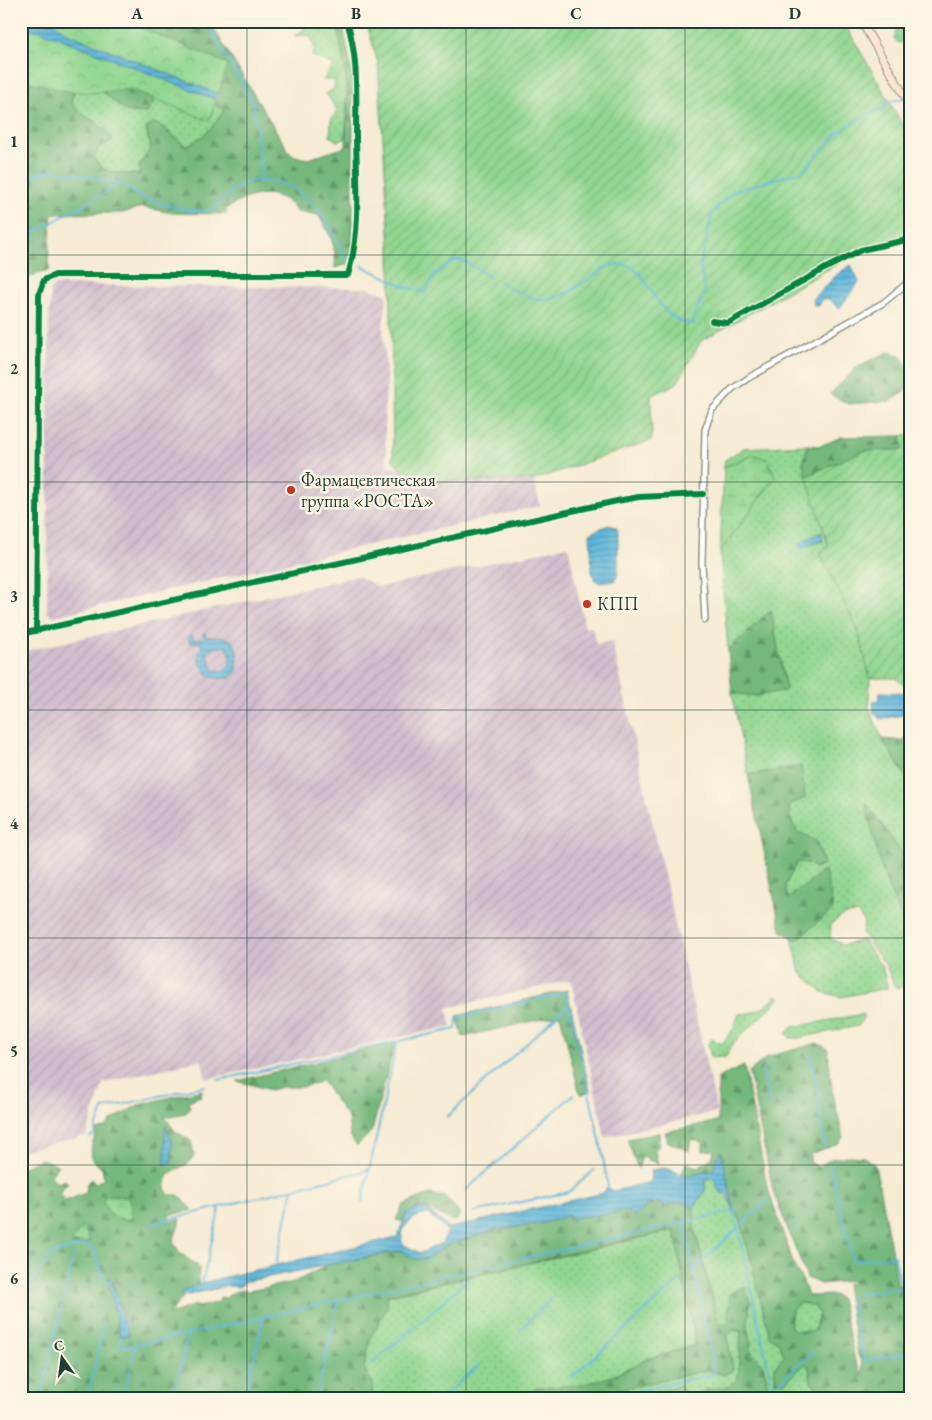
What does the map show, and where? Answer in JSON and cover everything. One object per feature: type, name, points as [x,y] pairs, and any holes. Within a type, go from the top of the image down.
[{"type":"main road","points":[[861,21],[911,107]]},
{"type":"street","points":[[36,631],[39,294],[44,280],[54,275],[348,276],[354,256],[358,167],[356,67],[347,21]]},
{"type":"street","points":[[712,321],[728,324],[861,250],[911,239]]},
{"type":"street","points":[[705,620],[702,563],[705,430],[708,418],[718,401],[750,376],[883,303],[911,280]]},
{"type":"street","points":[[21,634],[617,501],[640,497],[703,494]]},
{"type":"shaded area","points":[[55,285],[368,288],[387,295],[383,328],[387,382],[384,412],[387,466],[441,481],[534,480],[540,506],[54,616],[47,612],[49,321],[51,289]]},
{"type":"shaded area","points":[[568,546],[585,628],[592,627],[596,644],[612,641],[717,1112],[605,1137],[571,980],[447,1008],[451,1026],[206,1079],[201,1060],[103,1083],[86,1136],[21,1151],[21,652],[358,576],[379,587]]},
{"type":"green space","points":[[21,21],[129,21],[139,27],[228,64],[209,121],[131,89],[92,93],[68,91],[21,80]]},
{"type":"green space","points":[[84,21],[209,21],[291,155],[308,159],[346,147],[348,89],[335,21],[342,21],[353,77],[353,247],[348,264],[335,268],[335,252],[332,240],[318,215],[297,212],[289,203],[281,198],[263,194],[244,199],[226,209],[226,214],[172,213],[142,207],[122,213],[52,214],[48,263],[50,270],[21,280],[21,29]],"holes":[[[79,77],[92,83],[126,111],[147,113],[155,99],[152,91],[178,98],[181,109],[186,110],[210,100],[224,110],[208,131],[186,146],[163,127],[154,123],[146,128],[151,148],[140,164],[139,175],[113,172],[103,168],[94,158],[98,149],[113,140],[71,102]]]},
{"type":"green space","points":[[304,21],[335,21],[345,65],[347,109],[345,139],[337,141],[330,136],[331,121],[337,110],[326,93],[334,89],[335,80],[323,80],[334,65],[312,56],[315,49],[310,35],[294,36],[305,29]]},
{"type":"green space","points":[[366,21],[843,21],[911,139],[911,235],[862,250],[701,341],[677,383],[651,396],[652,440],[534,480],[441,481],[400,469],[393,460],[390,248],[378,63]]},
{"type":"green space","points":[[899,21],[911,21],[911,37],[899,43],[894,39]]},
{"type":"green space","points":[[79,76],[92,83],[126,111],[147,113],[152,91],[210,100],[224,110],[208,131],[186,146],[163,127],[154,123],[146,129],[151,149],[140,164],[139,175],[113,172],[103,168],[94,158],[98,149],[112,140],[97,122],[79,113],[71,102]]},
{"type":"green space","points":[[888,352],[900,355],[910,371],[906,391],[891,401],[848,404],[830,394],[858,366]]},
{"type":"green space","points":[[911,434],[911,691],[896,678],[870,678],[858,630],[820,553],[829,546],[806,476],[864,451],[903,450],[901,436]]},
{"type":"green space","points":[[901,436],[903,450],[864,451],[806,476],[803,463],[808,445],[820,446],[841,437]]},
{"type":"green space","points":[[808,445],[803,464],[829,547],[820,553],[858,630],[870,678],[869,707],[882,739],[911,785],[911,865],[867,805],[899,913],[911,930],[911,984],[896,988],[885,964],[862,933],[864,923],[858,913],[845,914],[831,924],[830,938],[843,945],[863,940],[882,967],[888,988],[841,997],[822,992],[800,972],[792,937],[797,939],[825,869],[788,900],[785,886],[797,862],[809,863],[815,869],[824,864],[816,841],[797,833],[790,815],[790,800],[801,767],[748,775],[732,693],[757,696],[771,610],[728,650],[720,552],[775,477],[768,460],[754,455],[724,467],[725,460],[744,448]]},
{"type":"green space","points":[[754,455],[768,460],[775,477],[720,552],[724,467]]},
{"type":"green space","points":[[771,610],[786,690],[757,696],[732,693],[728,650]]},
{"type":"green space","points":[[911,726],[911,785],[882,739],[904,741]]},
{"type":"green space","points":[[801,766],[805,798],[789,805],[789,817],[798,833],[816,841],[824,865],[815,869],[809,863],[797,862],[785,886],[788,899],[825,869],[833,909],[797,940],[781,931],[748,775]]},
{"type":"green space","points":[[866,803],[911,865],[911,930],[894,900],[882,869]]},
{"type":"green space","points":[[567,990],[590,1091],[580,1095],[560,1015],[463,1037],[457,1016]]},
{"type":"green space","points":[[776,995],[781,998],[733,1043],[726,1057],[711,1058],[708,1044],[711,1039],[722,1044],[734,1028],[739,1014],[750,1013],[765,1007]]},
{"type":"green space","points":[[863,1014],[863,1018],[858,1026],[798,1038],[790,1038],[786,1033],[793,1027]]},
{"type":"green space","points":[[395,1043],[372,1131],[357,1146],[350,1136],[348,1118],[322,1081],[304,1087],[282,1087],[271,1090],[237,1081]]},
{"type":"green space","points":[[817,1043],[828,1049],[832,1090],[843,1137],[838,1144],[810,1154],[810,1162],[818,1167],[831,1159],[848,1156],[864,1157],[875,1165],[898,1285],[905,1286],[911,1309],[911,1392],[905,1394],[898,1390],[880,1399],[826,1399],[811,1381],[809,1367],[805,1364],[784,1383],[775,1382],[775,1367],[784,1355],[779,1343],[770,1337],[740,1218],[734,1211],[721,1152],[714,1170],[688,1176],[682,1174],[686,1163],[698,1167],[712,1158],[714,1150],[703,1151],[703,1142],[691,1139],[689,1151],[668,1142],[665,1132],[718,1121],[718,1078],[744,1066],[767,1186],[795,1268],[803,1281],[808,1296],[834,1295],[841,1299],[855,1360],[862,1376],[862,1363],[858,1355],[846,1285],[858,1280],[820,1284],[807,1278],[773,1191],[749,1072],[767,1057]],"holes":[[[799,1303],[813,1305],[819,1313],[814,1331],[796,1331],[790,1326],[792,1309]]]},
{"type":"green space","points":[[202,1090],[201,1096],[188,1101],[190,1108],[186,1113],[165,1117],[175,1131],[191,1141],[194,1155],[189,1163],[168,1174],[165,1188],[169,1195],[179,1195],[193,1210],[170,1215],[168,1222],[181,1219],[173,1242],[180,1253],[199,1267],[198,1285],[179,1294],[184,1296],[168,1315],[195,1305],[199,1307],[219,1302],[220,1297],[226,1298],[237,1291],[249,1291],[294,1282],[328,1265],[401,1251],[418,1258],[425,1257],[450,1244],[478,1235],[537,1224],[566,1216],[614,1211],[642,1212],[646,1205],[685,1201],[694,1208],[694,1227],[719,1324],[728,1323],[730,1294],[744,1286],[750,1302],[748,1323],[751,1352],[763,1364],[768,1386],[751,1399],[641,1399],[647,1393],[681,1386],[687,1397],[709,1389],[729,1387],[738,1378],[741,1331],[732,1330],[727,1336],[733,1370],[724,1375],[708,1370],[576,1399],[514,1399],[538,1388],[582,1385],[613,1376],[647,1359],[696,1345],[674,1230],[387,1295],[388,1306],[370,1339],[364,1368],[373,1384],[371,1399],[21,1399],[21,1266],[31,1261],[27,1254],[21,1253],[21,1168],[42,1159],[58,1165],[51,1176],[57,1183],[65,1180],[68,1183],[59,1193],[65,1201],[86,1193],[87,1183],[91,1179],[96,1183],[104,1178],[102,1168],[92,1160],[91,1149],[97,1130],[106,1127],[111,1121],[138,1105]],"holes":[[[111,1278],[129,1328],[129,1335],[120,1337]]]},
{"type":"green space","points":[[659,1133],[659,1146],[655,1150],[658,1164],[642,1157],[638,1169],[627,1139]]},
{"type":"green space","points":[[714,1178],[718,1190],[728,1199],[740,1218],[770,1337],[779,1343],[784,1355],[775,1367],[784,1383],[805,1364],[809,1366],[811,1381],[826,1399],[751,1399],[768,1386],[763,1364],[751,1352],[748,1323],[750,1302],[728,1323],[719,1324],[694,1227],[694,1208],[705,1191],[706,1179]]},
{"type":"green space","points":[[429,1194],[446,1197],[460,1214],[457,1220],[452,1221],[425,1207],[407,1212],[404,1222],[396,1220],[403,1205]]},
{"type":"green space","points":[[106,1195],[128,1197],[133,1217],[125,1220],[110,1215],[103,1201]]},
{"type":"green space","points":[[81,1227],[85,1228],[89,1242],[71,1243]]},
{"type":"green space","points":[[675,1230],[697,1345],[647,1359],[613,1376],[582,1385],[538,1388],[514,1399],[371,1399],[373,1384],[364,1368],[370,1339],[387,1296]]},
{"type":"green space","points":[[799,1303],[813,1305],[819,1313],[814,1331],[796,1331],[790,1326],[792,1309]]},
{"type":"green space","points":[[732,1330],[741,1331],[738,1378],[729,1387],[709,1389],[687,1397],[647,1393],[641,1399],[576,1399],[708,1370],[724,1375],[733,1370],[727,1335]]},
{"type":"green space","points":[[898,1390],[905,1394],[911,1392],[911,1399],[880,1399]]},
{"type":"water","points":[[21,21],[52,21],[67,33],[216,93],[214,99],[41,31],[21,29]]},
{"type":"water","points":[[851,265],[859,282],[839,309],[829,299],[822,299],[819,306],[814,305],[813,298],[840,272]]},
{"type":"water","points":[[608,525],[616,527],[618,531],[618,573],[615,581],[600,583],[595,580],[592,572],[590,533]]},
{"type":"water","points":[[821,532],[823,541],[801,548],[798,544]]},
{"type":"water","points":[[203,633],[207,637],[230,639],[234,643],[237,654],[237,671],[231,678],[210,676],[204,669],[198,657],[202,643],[190,643],[188,636],[192,635],[194,640],[204,638]],"holes":[[[226,646],[231,656],[229,666],[222,671],[214,670],[207,654],[209,649]]]},
{"type":"water","points":[[880,692],[909,693],[911,706],[903,715],[880,719],[874,713],[873,701],[878,700]]},
{"type":"water","points":[[165,1125],[172,1142],[171,1162],[165,1165]]},
{"type":"water","points":[[721,1151],[734,1211],[727,1195],[718,1190],[714,1178],[706,1179],[705,1191],[694,1208],[677,1202],[666,1207],[656,1202],[646,1205],[642,1212],[633,1216],[628,1211],[574,1218],[568,1216],[539,1224],[498,1229],[445,1246],[428,1258],[414,1259],[401,1251],[387,1253],[244,1282],[240,1287],[228,1286],[184,1296],[179,1294],[192,1286],[221,1278],[397,1237],[407,1212],[425,1207],[449,1228],[603,1193],[608,1187],[613,1191],[650,1182],[651,1170],[665,1168],[688,1176],[714,1170],[715,1161]],"holes":[[[428,1214],[448,1231],[442,1243],[420,1253],[402,1244],[405,1227],[416,1217],[422,1215]]]},
{"type":"water","points":[[108,1278],[111,1279],[129,1335],[120,1337]]},
{"type":"waterway","points":[[205,21],[254,104],[262,181]]},
{"type":"waterway","points":[[499,282],[537,299],[547,299],[567,293],[605,267],[620,264],[631,267],[640,274],[660,305],[669,314],[680,321],[694,324],[694,316],[705,292],[700,266],[712,214],[721,203],[734,191],[802,171],[839,132],[870,112],[884,109],[888,102],[901,99],[911,92]]},
{"type":"waterway","points":[[21,179],[54,170],[122,183],[136,194],[159,203],[193,211],[212,210],[232,190],[250,181],[279,182],[304,196],[315,207],[333,233],[347,260]]},
{"type":"waterway","points":[[21,240],[122,183]]},
{"type":"waterway","points":[[362,266],[406,287],[425,293],[435,273],[455,260],[462,260],[490,277]]},
{"type":"waterway","points":[[218,1080],[456,1029],[457,1018],[566,993],[600,1141],[608,1187]]},
{"type":"waterway","points":[[447,1117],[568,1005]]},
{"type":"waterway","points":[[362,1203],[397,1042]]},
{"type":"waterway","points":[[810,1056],[819,1093],[820,1123],[826,1145]]},
{"type":"waterway","points":[[763,1070],[769,1105]]},
{"type":"waterway","points":[[90,1137],[94,1134],[103,1109],[204,1086]]},
{"type":"waterway","points":[[466,1190],[573,1095]]},
{"type":"waterway","points":[[830,1165],[853,1261],[894,1256],[911,1325]]},
{"type":"waterway","points":[[151,1224],[368,1170]]},
{"type":"waterway","points":[[474,1212],[569,1192],[594,1170]]},
{"type":"waterway","points":[[276,1264],[293,1189]]},
{"type":"waterway","points":[[694,1269],[768,1200]]},
{"type":"waterway","points":[[202,1283],[220,1207]]},
{"type":"waterway","points":[[120,1337],[122,1347],[188,1334],[734,1211],[773,1390],[761,1399]]},
{"type":"waterway","points":[[604,1399],[713,1374],[715,1370],[684,1223]]},
{"type":"waterway","points":[[21,1296],[52,1254],[87,1244],[94,1249],[104,1280],[108,1281]]},
{"type":"waterway","points":[[40,1399],[74,1254]]},
{"type":"waterway","points":[[371,1365],[469,1279]]},
{"type":"waterway","points":[[571,1378],[681,1279]]},
{"type":"waterway","points":[[857,1295],[896,1288]]},
{"type":"waterway","points":[[520,1330],[554,1296]]},
{"type":"waterway","points":[[850,1296],[864,1361],[911,1352]]},
{"type":"waterway","points":[[316,1399],[339,1301]]},
{"type":"waterway","points":[[244,1399],[263,1318]]},
{"type":"waterway","points":[[87,1399],[104,1325]]},
{"type":"waterway","points":[[173,1399],[188,1334]]},
{"type":"waterway","points":[[123,1399],[136,1345]]},
{"type":"waterway","points":[[780,1382],[813,1352]]},
{"type":"waterway","points":[[440,1399],[480,1364]]},
{"type":"cycle path","points":[[36,631],[39,294],[44,280],[55,275],[348,275],[357,225],[357,190],[355,64],[347,21]]},
{"type":"cycle path","points":[[712,321],[728,323],[861,250],[911,239]]},
{"type":"cycle path","points":[[21,634],[617,501],[639,497],[703,494]]},
{"type":"place","name":"Фармацевтическая группа «РОСТА»","points":[[291,490]]},
{"type":"place","name":"КПП","points":[[587,604]]}]
